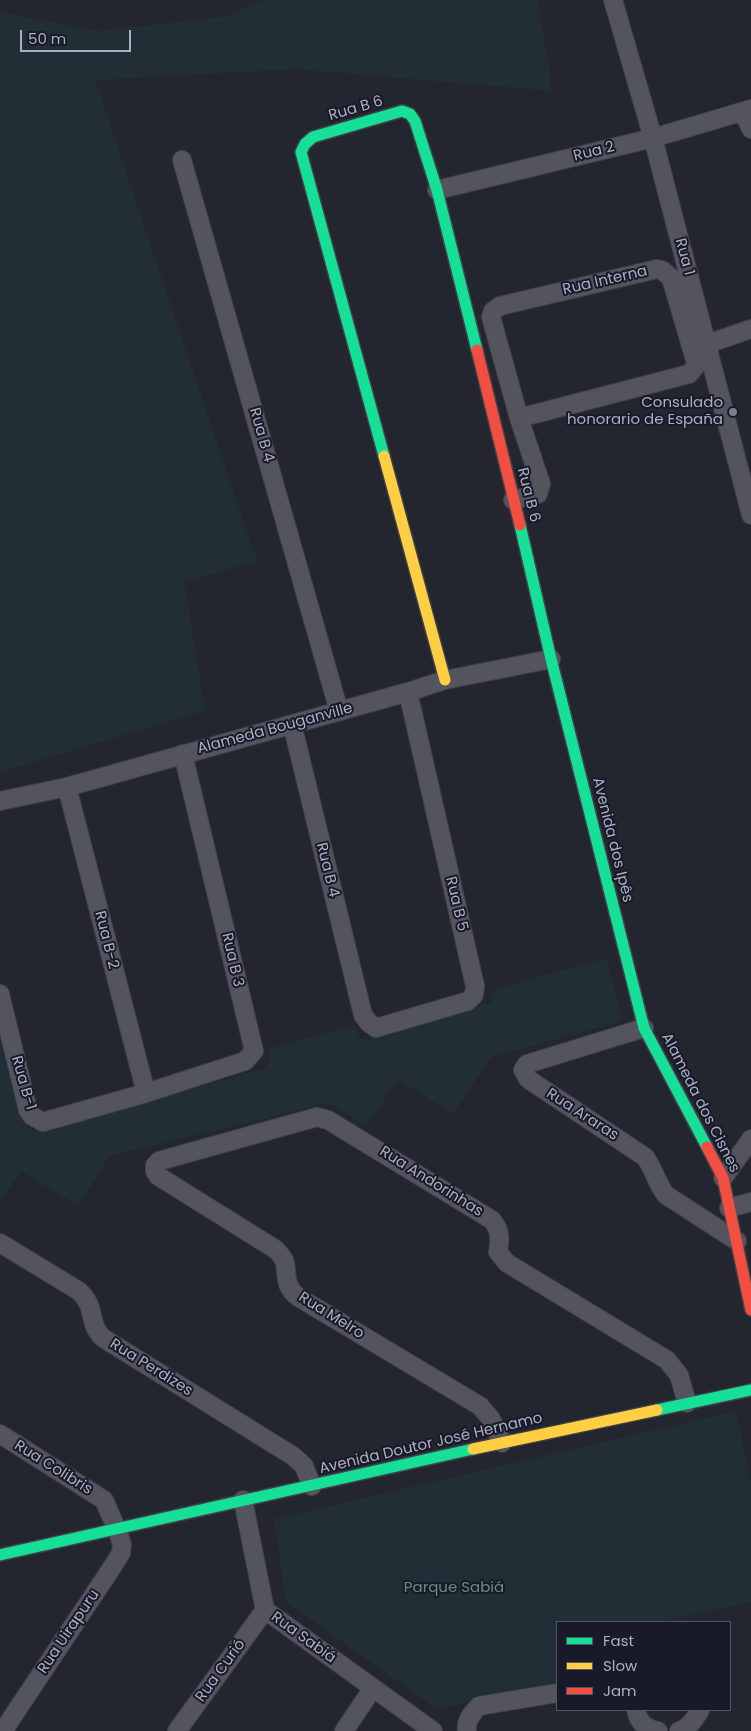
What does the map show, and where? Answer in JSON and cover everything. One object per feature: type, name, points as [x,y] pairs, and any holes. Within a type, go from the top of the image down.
[{"type":"street","name":"Rua 1","points":[[613,0],[653,138],[751,515]]},
{"type":"street","name":"Rua 2","points":[[437,190],[653,138],[747,111]]},
{"type":"street","points":[[747,111],[751,129]]},
{"type":"street","name":"Rua B 6","points":[[445,680],[301,152],[313,137],[402,112],[410,114],[415,121],[437,190],[552,659]]},
{"type":"street","name":"Rua B 4","points":[[182,160],[340,711]]},
{"type":"street","name":"Rua Interna","points":[[514,500],[538,494],[541,484],[519,418],[491,317],[495,309],[500,306],[657,269],[667,273],[671,278],[696,363],[689,374],[519,418]]},
{"type":"street","points":[[707,344],[751,329]]},
{"type":"street","name":"Alameda Bouganville","points":[[0,801],[67,786],[408,692],[445,680],[552,659]]},
{"type":"street","name":"Avenida dos Ipês","points":[[552,659],[644,1028]]},
{"type":"street","name":"Rua B 5","points":[[363,1015],[376,1028],[468,1002],[474,995],[475,986],[408,692]]},
{"type":"street","name":"Rua B 4","points":[[292,724],[363,1015]]},
{"type":"street","name":"Rua B 3","points":[[146,1093],[245,1061],[254,1051],[183,754]]},
{"type":"street","name":"Rua B-2","points":[[67,786],[146,1093]]},
{"type":"street","name":"Rua B-1","points":[[0,994],[28,1110],[32,1116],[43,1122],[146,1093]]},
{"type":"street","name":"Alameda dos Cisnes","points":[[644,1028],[723,1178],[751,1310]]},
{"type":"street","name":"Rua Araras","points":[[644,1028],[527,1064],[524,1070],[528,1079],[645,1157],[661,1190],[666,1195],[737,1241]]},
{"type":"street","name":"Rua Andorinhas","points":[[159,1161],[317,1117],[328,1120],[492,1220],[498,1228],[500,1236],[498,1252],[501,1258],[667,1360],[679,1375],[687,1403]]},
{"type":"street","points":[[723,1178],[751,1139]]},
{"type":"street","name":"Rua Melro","points":[[159,1161],[155,1165],[155,1171],[158,1176],[282,1255],[286,1263],[288,1285],[298,1297],[480,1406],[491,1419],[502,1443]]},
{"type":"street","points":[[730,1208],[751,1202]]},
{"type":"street","name":"Rua Perdizes","points":[[0,1242],[87,1298],[91,1308],[93,1325],[103,1338],[293,1456],[304,1466],[312,1486]]},
{"type":"street","name":"Avenida Doutor José Hernamo","points":[[0,1555],[502,1443],[751,1390]]},
{"type":"street","name":"Rua Colibris","points":[[0,1434],[104,1500],[117,1530]]},
{"type":"street","name":"Rua Sabiá","points":[[243,1500],[265,1610],[433,1731]]},
{"type":"street","name":"Rua Uirapuru","points":[[3,1731],[121,1553],[122,1544],[117,1530]]},
{"type":"street","name":"Rua Curió","points":[[177,1731],[265,1610]]},
{"type":"street","points":[[344,1731],[373,1688]]},
{"type":"street","points":[[467,1731],[466,1725],[469,1718],[479,1706],[556,1693]]},
{"type":"street","points":[[636,1711],[638,1720],[646,1728],[658,1731]]},
{"type":"street","points":[[679,1731],[684,1730],[694,1721],[699,1711]]},
{"type":"green space","points":[[262,0],[538,0],[552,91],[296,69],[95,80],[257,561],[184,582],[205,711],[0,772],[0,12],[99,31],[224,17]]},
{"type":"green space","points":[[606,958],[622,1017],[616,1023],[491,1057],[453,1114],[398,1079],[366,1127],[330,1103],[109,1156],[79,1206],[21,1171],[0,1202],[0,1026],[28,1128],[34,1131],[264,1069],[271,1059],[269,1049],[354,1025],[359,1038],[367,1040],[490,1003],[495,989]]},
{"type":"green space","name":"Parque Sabiá","points":[[736,1411],[751,1484],[751,1602],[663,1621],[556,1621],[556,1682],[437,1709],[286,1602],[274,1519]]},
{"type":"traffic: fast","points":[[384,456],[301,152],[305,144],[313,137],[402,111],[410,114],[415,121],[437,190],[477,350]]},
{"type":"traffic: fast","points":[[520,525],[551,659],[644,1028],[707,1147]]},
{"type":"traffic: fast","points":[[657,1410],[751,1390]]},
{"type":"traffic: fast","points":[[0,1555],[473,1449]]},
{"type":"traffic: slow","points":[[384,456],[445,680]]},
{"type":"traffic: slow","points":[[473,1449],[657,1410]]},
{"type":"traffic: jam","points":[[477,350],[520,525]]},
{"type":"traffic: jam","points":[[707,1147],[723,1178],[751,1310]]},
{"type":"place","name":"Consulado honorario de España","points":[[733,412]]}]
